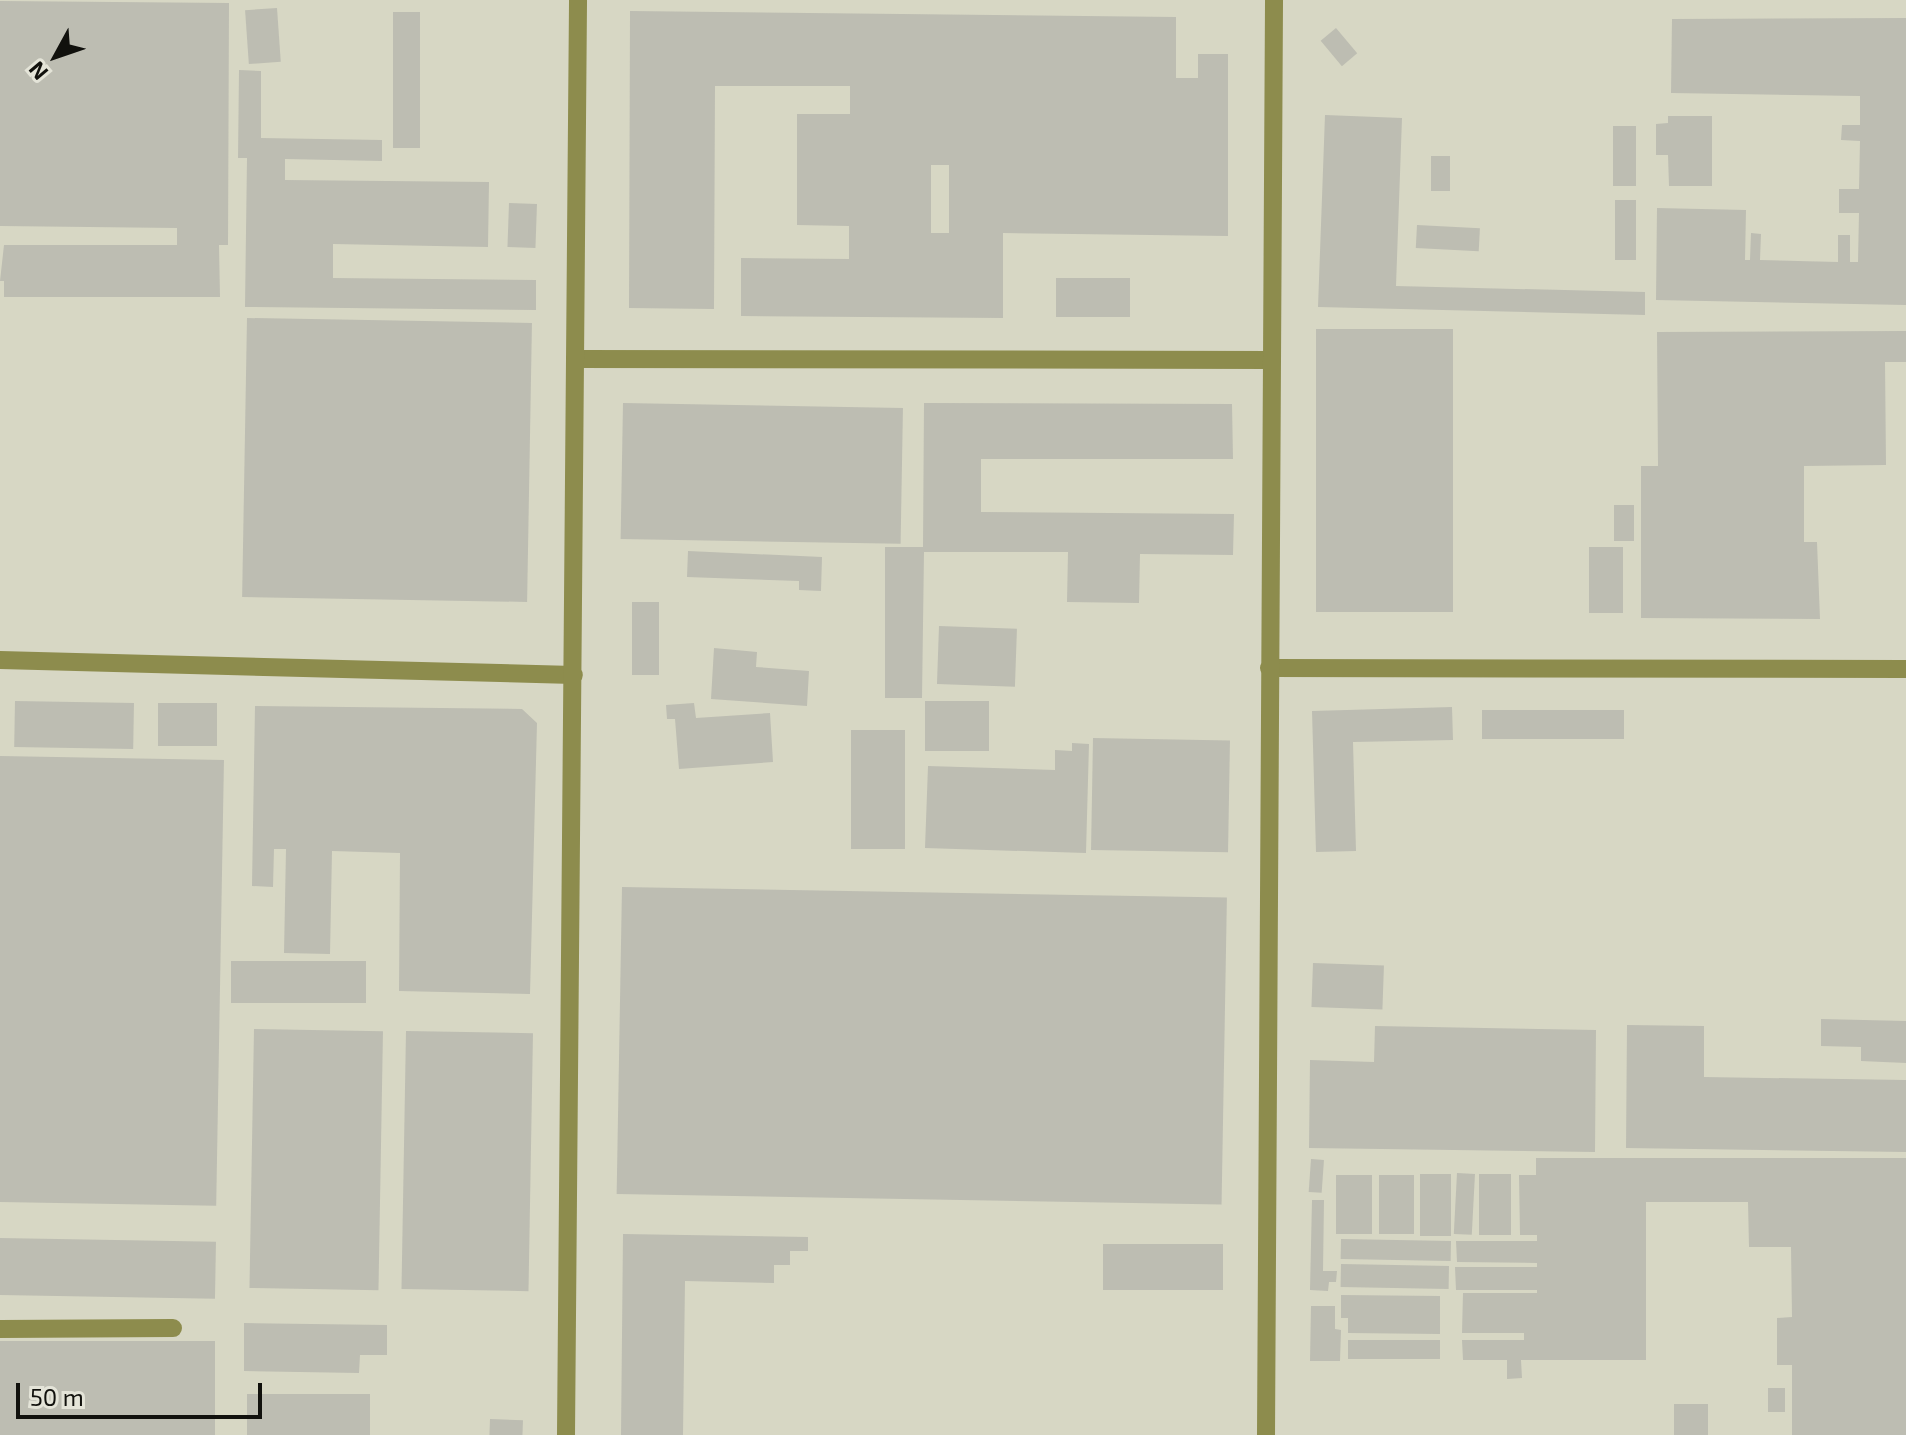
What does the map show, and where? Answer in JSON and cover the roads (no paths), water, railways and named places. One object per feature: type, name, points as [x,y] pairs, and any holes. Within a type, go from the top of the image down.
[{"type":"lane","points":[[566,1435],[578,0]]},
{"type":"lane","points":[[1266,1435],[1274,0]]},
{"type":"lane","points":[[575,359],[1272,360]]},
{"type":"lane","points":[[0,660],[574,675]]},
{"type":"lane","points":[[1269,668],[1906,669]]},
{"type":"lane","points":[[0,1329],[173,1328]]}]
